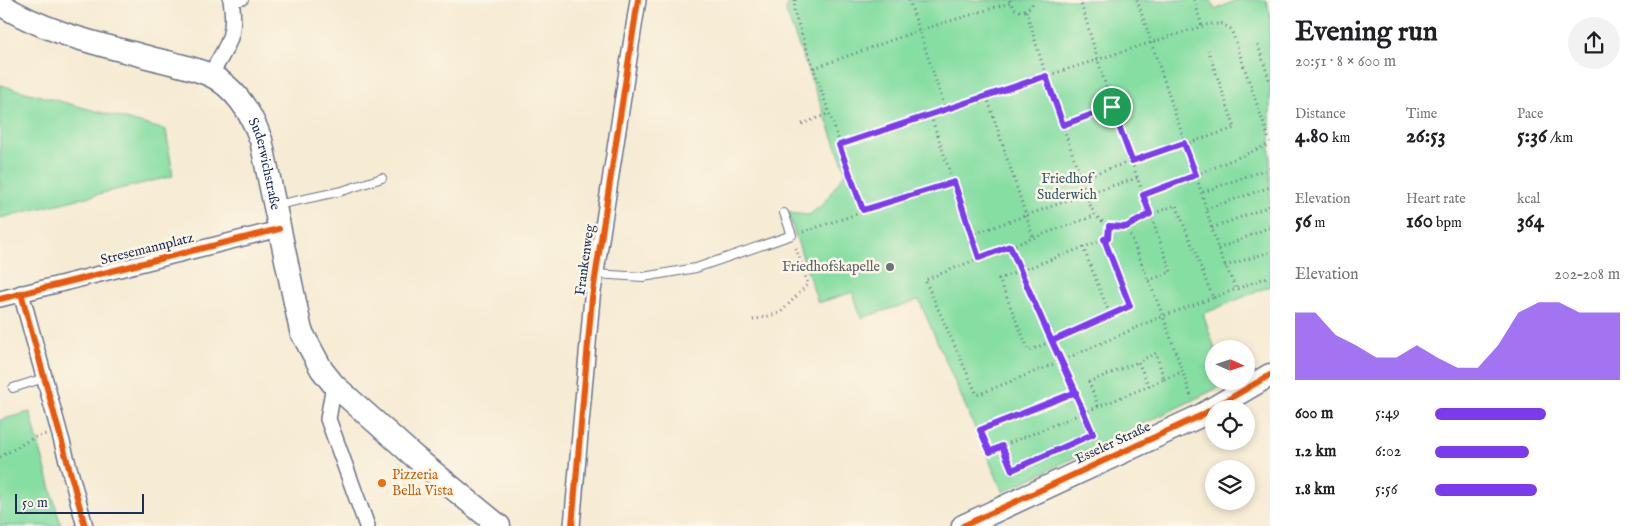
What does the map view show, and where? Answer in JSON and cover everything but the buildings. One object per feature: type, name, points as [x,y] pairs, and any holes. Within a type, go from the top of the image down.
[{"type":"main road","name":"Suderwichstraße","points":[[0,4],[25,19],[69,36],[210,76],[231,90],[255,124],[261,140],[301,332],[322,370],[334,386],[416,458],[499,526]]},
{"type":"main road","name":"Esseler Straße","points":[[963,526],[1200,416],[1270,375]]},
{"type":"street","name":"Frankenweg","points":[[572,526],[595,274],[638,0]]},
{"type":"street","points":[[210,76],[231,40],[236,1]]},
{"type":"street","name":"Stresemannplatz","points":[[0,299],[279,229]]},
{"type":"street","points":[[21,293],[85,526]]},
{"type":"street","points":[[334,386],[328,419],[367,526]]},
{"type":"lane","points":[[274,205],[342,191],[382,178]]},
{"type":"lane","points":[[595,274],[643,277],[696,268],[792,235],[784,213]]},
{"type":"lane","points":[[13,388],[44,378]]},
{"type":"path","points":[[795,0],[794,12],[863,210]]},
{"type":"path","points":[[909,0],[946,111]]},
{"type":"path","points":[[814,68],[920,30],[1010,2],[1020,12],[1026,11],[1033,0]]},
{"type":"path","points":[[1080,0],[1112,107],[1171,272],[1147,281]]},
{"type":"path","points":[[1136,0],[1184,143],[1203,192],[1218,249],[1236,289]]},
{"type":"path","points":[[1194,0],[1202,26]]},
{"type":"path","points":[[1026,11],[1094,216],[1109,226],[1126,227],[1150,214],[1176,205],[1213,298]]},
{"type":"path","points":[[839,145],[1151,42],[1202,26],[1222,24],[1231,29],[1270,143],[1196,175],[1143,195]]},
{"type":"path","points":[[1258,45],[1270,82]]},
{"type":"path","points":[[1080,178],[1235,128],[1208,50]]},
{"type":"path","points":[[987,97],[1034,237]]},
{"type":"path","points":[[1063,125],[1112,107]]},
{"type":"path","points":[[802,124],[828,114]]},
{"type":"path","points":[[931,116],[979,258]]},
{"type":"path","points":[[1203,192],[1270,168]]},
{"type":"path","points":[[971,235],[1137,178]]},
{"type":"path","points":[[753,320],[780,313],[808,284],[792,235],[863,210],[954,182]]},
{"type":"path","points":[[1206,209],[1270,187]]},
{"type":"path","points":[[1212,228],[1270,206]]},
{"type":"path","points":[[1094,216],[1010,246],[925,280],[977,395],[1061,361],[1163,316],[1270,276]]},
{"type":"path","points":[[1104,239],[1130,306],[1029,351],[999,279],[1104,239],[1108,238],[1109,226]]},
{"type":"path","points":[[1126,227],[1163,316],[1182,372],[1200,416]]},
{"type":"path","points":[[1218,249],[1270,227]]},
{"type":"path","points":[[1002,446],[1012,470],[1093,434],[1010,246]]},
{"type":"path","points":[[1083,247],[1110,315]]},
{"type":"path","points":[[1225,266],[1270,252]]},
{"type":"path","points":[[1098,406],[1089,382],[1156,353],[1164,378]]},
{"type":"path","points":[[1138,362],[1149,386]]},
{"type":"path","points":[[1076,392],[980,430],[990,452],[1182,372]]},
{"type":"path","points":[[0,457],[32,438],[58,429]]},
{"type":"green space","name":"Friedhof Suderwich","points":[[788,0],[1211,0],[1215,10],[1236,0],[1266,0],[1270,14],[1270,286],[1203,314],[1212,340],[1205,340],[1205,390],[1214,390],[1003,492],[919,300],[861,318],[853,292],[818,303],[788,213],[809,215],[822,205],[846,172],[786,12]]},
{"type":"green space","points":[[0,85],[166,130],[173,176],[0,218]]},
{"type":"green space","points":[[30,412],[61,526],[0,526],[0,420]]},
{"type":"cycle path","points":[[572,526],[592,298],[638,0]]},
{"type":"cycle path","points":[[0,299],[279,229]]},
{"type":"cycle path","points":[[21,293],[85,526]]},
{"type":"cycle path","points":[[963,526],[1200,416],[1270,375]]},
{"type":"place","name":"Friedhofskapelle","points":[[890,267]]},
{"type":"place","name":"Pizzeria Bella Vista","points":[[382,483]]},
{"type":"route","points":[[1112,107],[1063,125],[1046,76],[931,116],[839,145],[863,210],[954,182],[979,258],[1010,246],[1020,271],[1061,361],[1076,392],[1093,434],[1012,470],[1002,446],[990,452],[980,430],[1076,392],[1052,341],[1130,306],[1104,239],[1108,238],[1109,226],[1126,227],[1150,214],[1143,195],[1196,175],[1184,143],[1132,161],[1112,107]]}]
